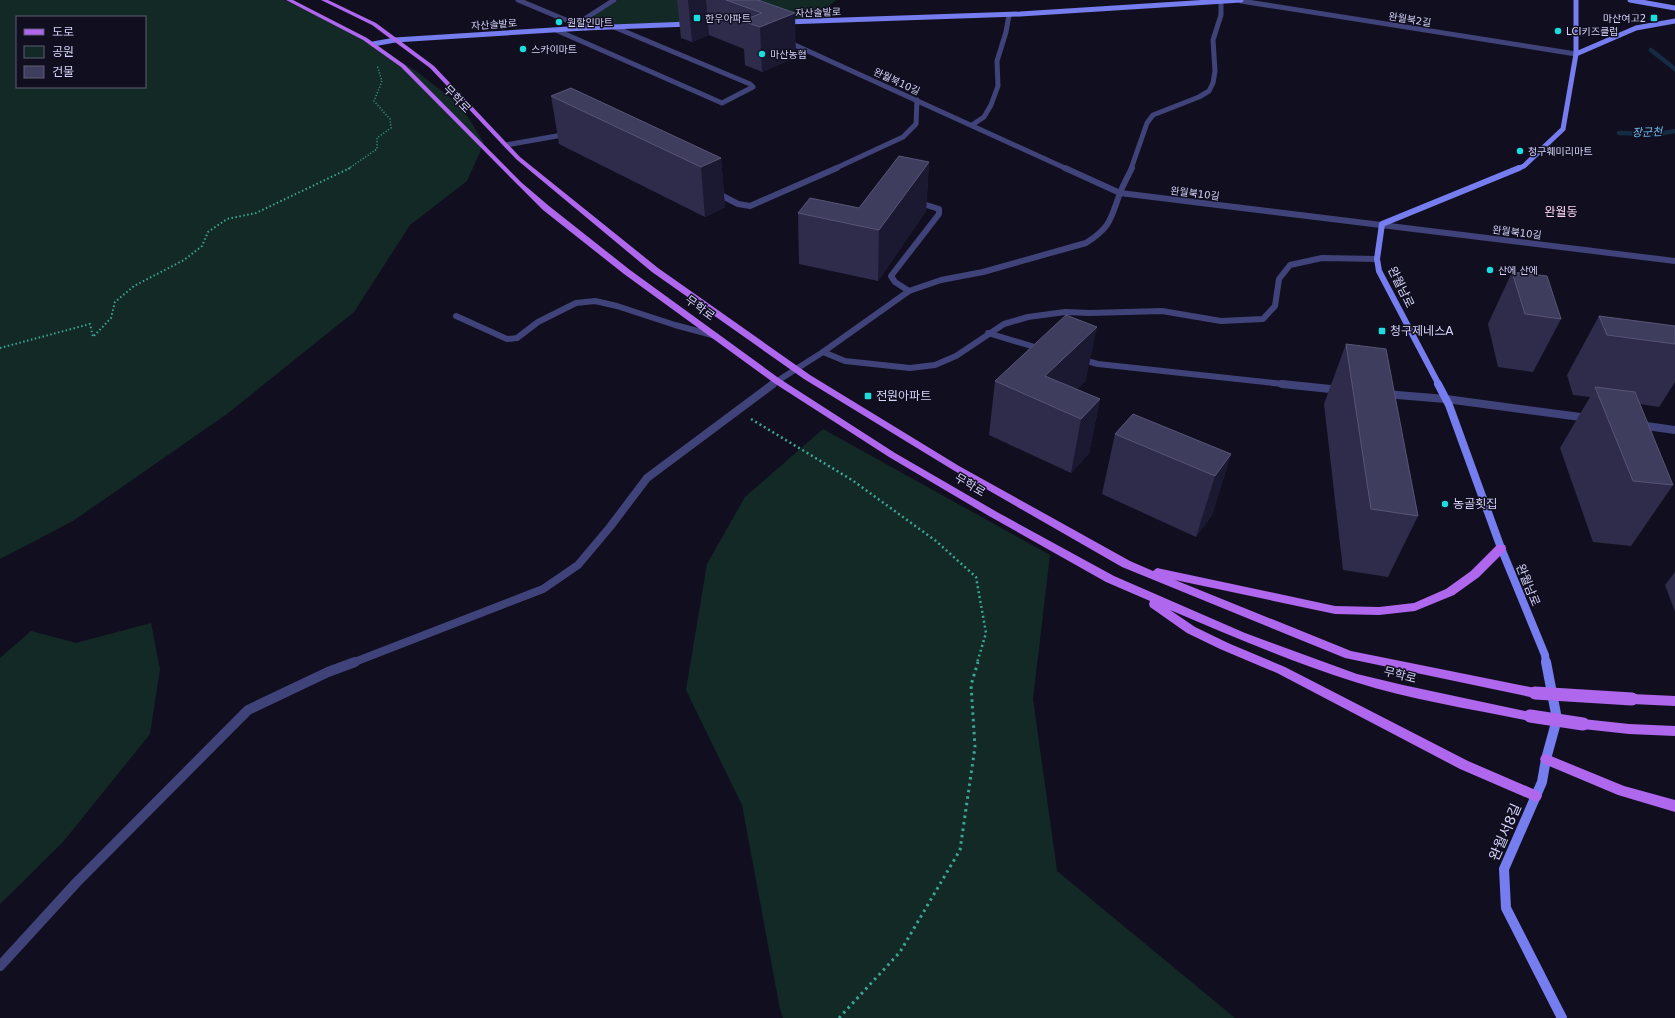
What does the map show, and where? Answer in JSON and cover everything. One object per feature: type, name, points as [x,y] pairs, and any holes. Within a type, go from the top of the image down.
[{"type":"main road","name":"무학로","points":[[289,0],[373,44],[403,66],[520,184],[570,229],[778,381],[892,455],[993,514],[1110,579],[1241,636],[1356,678],[1403,690],[1530,716],[1628,729],[1675,731]]},
{"type":"main road","name":"무학로","points":[[324,0],[374,24],[432,67],[518,158],[655,270],[797,370],[956,468],[1126,564],[1349,655],[1535,693],[1675,701]]},
{"type":"main road","points":[[1382,224],[1524,166],[1563,129],[1576,54],[1576,0]]},
{"type":"main road","points":[[1630,0],[1675,8]]},
{"type":"main road","name":"자산솔밭로","points":[[779,22],[1009,14],[1241,1]]},
{"type":"main road","points":[[1576,54],[1636,28],[1675,21]]},
{"type":"main road","name":"자산솔밭로","points":[[373,44],[395,40],[585,28],[694,24]]},
{"type":"main road","name":"완월남로","points":[[1382,224],[1377,259],[1379,271],[1446,399],[1502,548],[1545,655],[1557,719]]},
{"type":"main road","name":"무학로","points":[[1126,564],[1335,610],[1380,611],[1415,608],[1450,592],[1475,574],[1502,548]]},
{"type":"main road","name":"무학로","points":[[1133,590],[1191,630],[1224,646],[1281,670],[1464,765],[1536,796]]},
{"type":"main road","name":"완월서8길","points":[[1557,719],[1546,759],[1542,782],[1504,869],[1506,908],[1562,1018]]},
{"type":"main road","points":[[1546,759],[1622,791],[1675,806]]},
{"type":"street","points":[[518,0],[585,28]]},
{"type":"street","points":[[585,28],[583,20],[614,0]]},
{"type":"street","name":"완월북2길","points":[[1241,1],[1576,54]]},
{"type":"street","points":[[0,966],[81,878],[248,710],[328,672],[543,589],[578,565],[610,527],[647,478],[778,381],[797,370],[909,291],[936,281],[983,272],[1086,243],[1100,234],[1112,218],[1120,193],[1134,163],[1142,133],[1153,114],[1199,97],[1209,91],[1213,83],[1215,71],[1213,40],[1220,15],[1221,2]]},
{"type":"street","points":[[972,125],[984,117],[991,105],[998,86],[997,61],[1006,32],[1009,14]]},
{"type":"street","points":[[556,30],[722,103],[753,87],[750,84],[614,27]]},
{"type":"street","name":"완월북10길","points":[[783,39],[1120,193],[1675,261]]},
{"type":"street","points":[[711,190],[738,204],[750,206],[762,202],[838,168],[903,136],[916,124],[917,100]]},
{"type":"street","points":[[506,145],[574,133]]},
{"type":"street","points":[[909,291],[895,282],[891,276],[939,214],[939,209],[932,205],[912,201]]},
{"type":"street","points":[[823,352],[845,361],[910,368],[935,365],[956,356],[1004,324],[1028,317],[1065,312],[1162,311],[1221,321],[1262,319],[1275,306],[1279,279],[1290,265],[1322,258],[1377,259]]},
{"type":"street","points":[[456,316],[503,337],[517,338],[538,322],[576,303],[595,301],[617,306],[674,325],[716,336]]},
{"type":"street","points":[[988,334],[1048,351]]},
{"type":"street","points":[[1069,356],[1098,364],[1347,390]]},
{"type":"street","points":[[1377,393],[1446,399],[1596,419]]},
{"type":"street","points":[[1628,424],[1675,430]]},
{"type":"path","points":[[0,348],[90,324],[94,337],[110,318],[115,302],[134,286],[184,260],[202,246],[208,232],[227,219],[256,213],[344,172],[377,149],[377,138],[391,128],[390,119],[374,101],[382,81],[376,63]]},
{"type":"path","points":[[738,411],[852,480],[936,541],[976,577],[986,633],[971,685],[975,747],[960,850],[900,952],[839,1018]]},
{"type":"green space","points":[[0,0],[284,0],[351,31],[416,71],[461,106],[484,143],[467,181],[410,225],[354,312],[227,414],[73,521],[0,559]]},
{"type":"green space","points":[[618,0],[836,0],[829,6],[832,18],[588,25],[587,20]]},
{"type":"green space","points":[[823,429],[1050,555],[1033,699],[1057,871],[1235,1018],[783,1018],[780,1009],[742,805],[686,690],[707,564],[745,497]]},
{"type":"green space","points":[[151,623],[160,669],[150,734],[63,842],[0,904],[0,658],[31,631],[76,643]]},
{"type":"building","points":[[726,0],[758,0],[795,13],[760,27],[742,21],[762,13]]},
{"type":"building","points":[[571,88],[721,158],[701,167],[551,96]]},
{"type":"building","points":[[899,156],[929,162],[879,230],[798,213],[810,198],[859,208]]},
{"type":"building","points":[[1512,272],[1547,276],[1561,319],[1525,314]]},
{"type":"building","points":[[1066,315],[1097,327],[1045,376],[1100,399],[1081,419],[995,381]]},
{"type":"building","points":[[1599,316],[1675,326],[1675,344],[1607,335]]},
{"type":"building","points":[[1346,344],[1386,349],[1418,516],[1371,509]]},
{"type":"building","points":[[1595,387],[1635,392],[1673,485],[1633,481]]},
{"type":"building","points":[[1133,414],[1231,454],[1215,476],[1115,434]]},
{"type":"waterway","name":"장군천","points":[[1651,50],[1675,69]]},
{"type":"waterway","name":"장군천","points":[[1619,133],[1658,134],[1675,131]]},
{"type":"place","name":"한우아파트","points":[[697,18]]},
{"type":"place","name":"마산여고2","points":[[1654,18]]},
{"type":"place","name":"원할인마트","points":[[559,22]]},
{"type":"place","name":"LCI키즈클럽","points":[[1558,31]]},
{"type":"place","name":"스카이마트","points":[[523,49]]},
{"type":"place","name":"마산농협","points":[[762,54]]},
{"type":"place","name":"청구훼미리마트","points":[[1520,151]]},
{"type":"place","name":"산에 산에","points":[[1490,270]]},
{"type":"place","name":"청구제네스A","points":[[1382,331]]},
{"type":"place","name":"전원아파트","points":[[868,396]]},
{"type":"place","name":"농골횟집","points":[[1445,504]]},
{"type":"district","name":"완월동","points":[[1561,212]]}]
